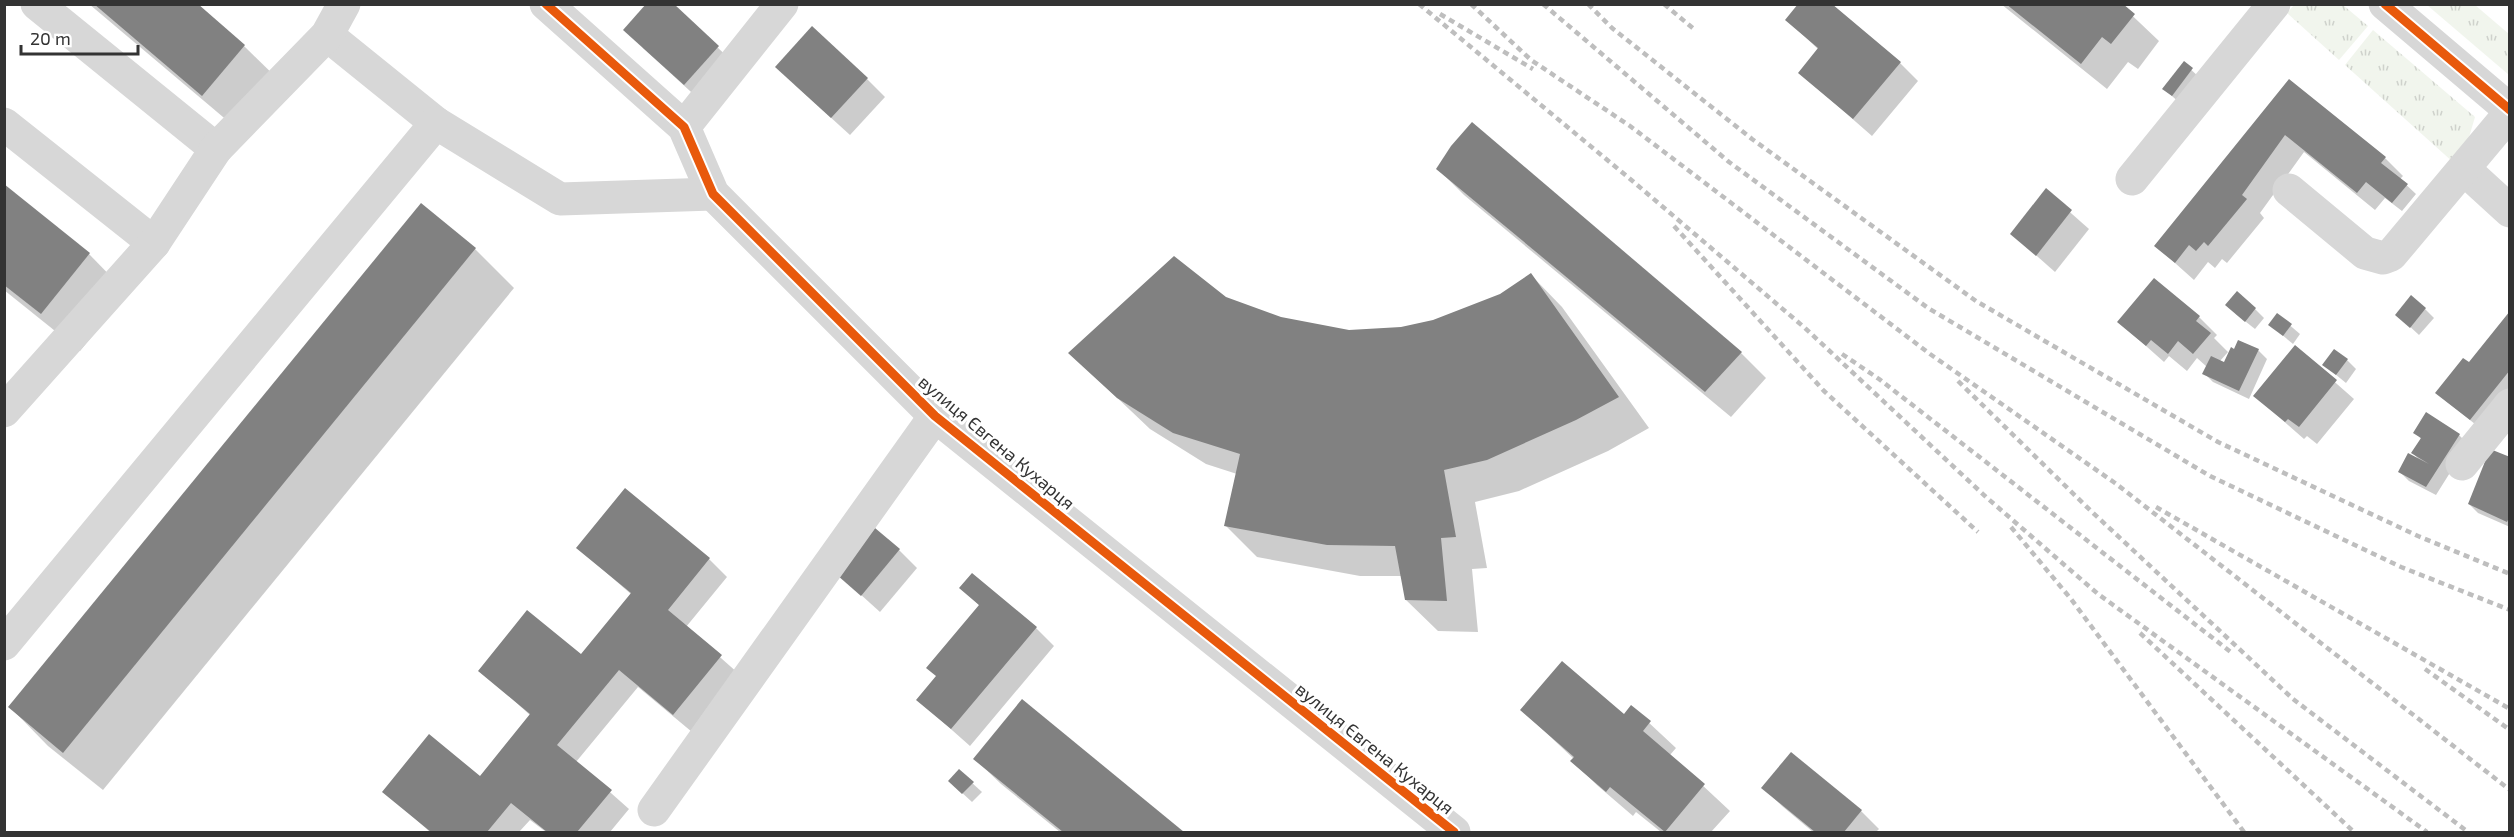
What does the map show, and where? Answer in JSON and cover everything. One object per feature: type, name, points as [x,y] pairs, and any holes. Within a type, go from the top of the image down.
[{"type":"street","points":[[37,4],[216,149]]},
{"type":"street","points":[[4,411],[153,243],[216,149],[327,35],[344,4]]},
{"type":"street","name":"вулиця Євгена Кухарця","points":[[546,4],[684,127],[713,194],[935,416],[1454,832]]},
{"type":"street","points":[[684,127],[782,4]]},
{"type":"street","points":[[2132,179],[2274,4]]},
{"type":"street","points":[[2289,190],[2365,253],[2383,258],[2398,249],[2510,111],[2385,4]]},
{"type":"street","points":[[327,35],[436,123],[560,200],[713,194]]},
{"type":"street","points":[[4,644],[436,123]]},
{"type":"street","points":[[4,124],[153,243]]},
{"type":"street","points":[[2464,169],[2510,211]]},
{"type":"street","points":[[2463,464],[2500,434],[2510,405]]},
{"type":"street","points":[[654,810],[935,416]]},
{"type":"green space","points":[[2294,5],[2343,5],[2368,26],[2339,60],[2287,13]]},
{"type":"green space","points":[[2427,5],[2475,5],[2509,34],[2509,75]]},
{"type":"green space","points":[[2373,30],[2475,117],[2467,144],[2454,163],[2345,65]]},
{"type":"building","points":[[94,4],[198,4],[245,45],[202,96]]},
{"type":"building","points":[[646,4],[674,4],[719,46],[684,85],[623,30]]},
{"type":"building","points":[[1798,4],[1832,4],[1901,62],[1853,119],[1798,73],[1818,48],[1785,20]]},
{"type":"building","points":[[2006,4],[2123,4],[2135,14],[2111,44],[2102,37],[2081,64]]},
{"type":"building","points":[[812,26],[868,78],[831,118],[775,67]]},
{"type":"building","points":[[2184,61],[2193,68],[2172,96],[2162,89]]},
{"type":"building","points":[[2289,79],[2386,157],[2381,163],[2408,184],[2392,203],[2366,182],[2357,193],[2285,135],[2242,195],[2247,199],[2208,246],[2204,242],[2196,251],[2189,245],[2175,263],[2154,246]]},
{"type":"building","points":[[1472,122],[1742,352],[1705,392],[1436,169],[1451,146]]},
{"type":"building","points":[[4,184],[90,253],[41,314],[4,285]]},
{"type":"building","points":[[2046,188],[2072,210],[2036,256],[2010,234]]},
{"type":"building","points":[[421,203],[476,248],[63,753],[8,707]]},
{"type":"building","points":[[1174,256],[1226,297],[1281,317],[1349,330],[1401,327],[1433,320],[1500,294],[1531,273],[1619,397],[1576,420],[1487,460],[1444,470],[1456,537],[1441,538],[1447,601],[1405,600],[1395,546],[1327,545],[1224,526],[1240,454],[1173,433],[1117,398],[1068,353]]},
{"type":"building","points":[[2154,278],[2200,316],[2196,321],[2211,333],[2193,354],[2178,341],[2168,354],[2151,340],[2146,346],[2117,322]]},
{"type":"building","points":[[2237,291],[2256,308],[2245,322],[2225,305]]},
{"type":"building","points":[[2411,295],[2426,308],[2410,328],[2395,315]]},
{"type":"building","points":[[2510,311],[2510,370],[2470,420],[2435,393],[2463,358],[2469,362]]},
{"type":"building","points":[[2277,313],[2292,324],[2283,336],[2268,325]]},
{"type":"building","points":[[2238,340],[2259,349],[2239,391],[2202,374],[2211,356],[2224,362],[2231,347],[2234,349]]},
{"type":"building","points":[[2295,345],[2337,380],[2299,427],[2288,419],[2285,422],[2253,396]]},
{"type":"building","points":[[2334,349],[2348,359],[2336,375],[2322,365]]},
{"type":"building","points":[[2426,412],[2460,434],[2426,487],[2398,472],[2408,453],[2429,464],[2411,453],[2421,438],[2413,433]]},
{"type":"building","points":[[2490,449],[2510,457],[2510,516],[2507,522],[2468,504]]},
{"type":"building","points":[[625,488],[710,558],[668,610],[722,655],[673,715],[619,670],[557,745],[612,790],[577,832],[547,832],[511,803],[487,832],[431,832],[382,792],[429,734],[480,776],[530,714],[478,671],[527,610],[581,654],[631,593],[576,548]]},
{"type":"building","points":[[875,528],[900,549],[861,596],[837,575]]},
{"type":"building","points":[[972,573],[1037,627],[951,729],[916,700],[936,676],[926,668],[979,605],[959,588]]},
{"type":"building","points":[[1562,661],[1624,714],[1631,705],[1651,721],[1643,731],[1705,784],[1665,832],[1610,787],[1606,792],[1570,761],[1574,757],[1520,710]]},
{"type":"building","points":[[1022,699],[1184,832],[1063,832],[973,759]]},
{"type":"building","points":[[1791,752],[1862,810],[1844,832],[1815,832],[1761,788]]},
{"type":"building","points":[[959,769],[974,782],[962,794],[948,781]]},
{"type":"railway","points":[[1419,4],[1805,328],[1986,497],[2098,594],[2427,832]]},
{"type":"railway","points":[[1471,4],[1531,60],[1630,126],[1930,354],[2115,483],[2510,790]]},
{"type":"railway","points":[[1543,4],[1729,162],[1928,308],[2210,476],[2401,567],[2510,610]]},
{"type":"railway","points":[[1588,4],[1612,28],[1752,139],[1976,301],[2218,442],[2418,536],[2510,574]]},
{"type":"railway","points":[[1664,4],[1695,30]]},
{"type":"railway","points":[[1440,14],[1533,69]]},
{"type":"railway","points":[[1674,226],[1824,391],[1978,532]]},
{"type":"railway","points":[[1842,354],[1879,379],[2232,653]]},
{"type":"railway","points":[[1958,381],[2091,511],[2293,699],[2468,832]]},
{"type":"railway","points":[[2156,507],[2510,709]]},
{"type":"railway","points":[[2011,527],[2071,599],[2244,832]]},
{"type":"railway","points":[[2140,633],[2354,832]]},
{"type":"railway","points":[[2425,669],[2510,730]]},
{"type":"cycle path","points":[[546,4],[684,127],[713,194],[935,416],[1454,832]]},
{"type":"cycle path","points":[[2385,4],[2510,110]]}]
